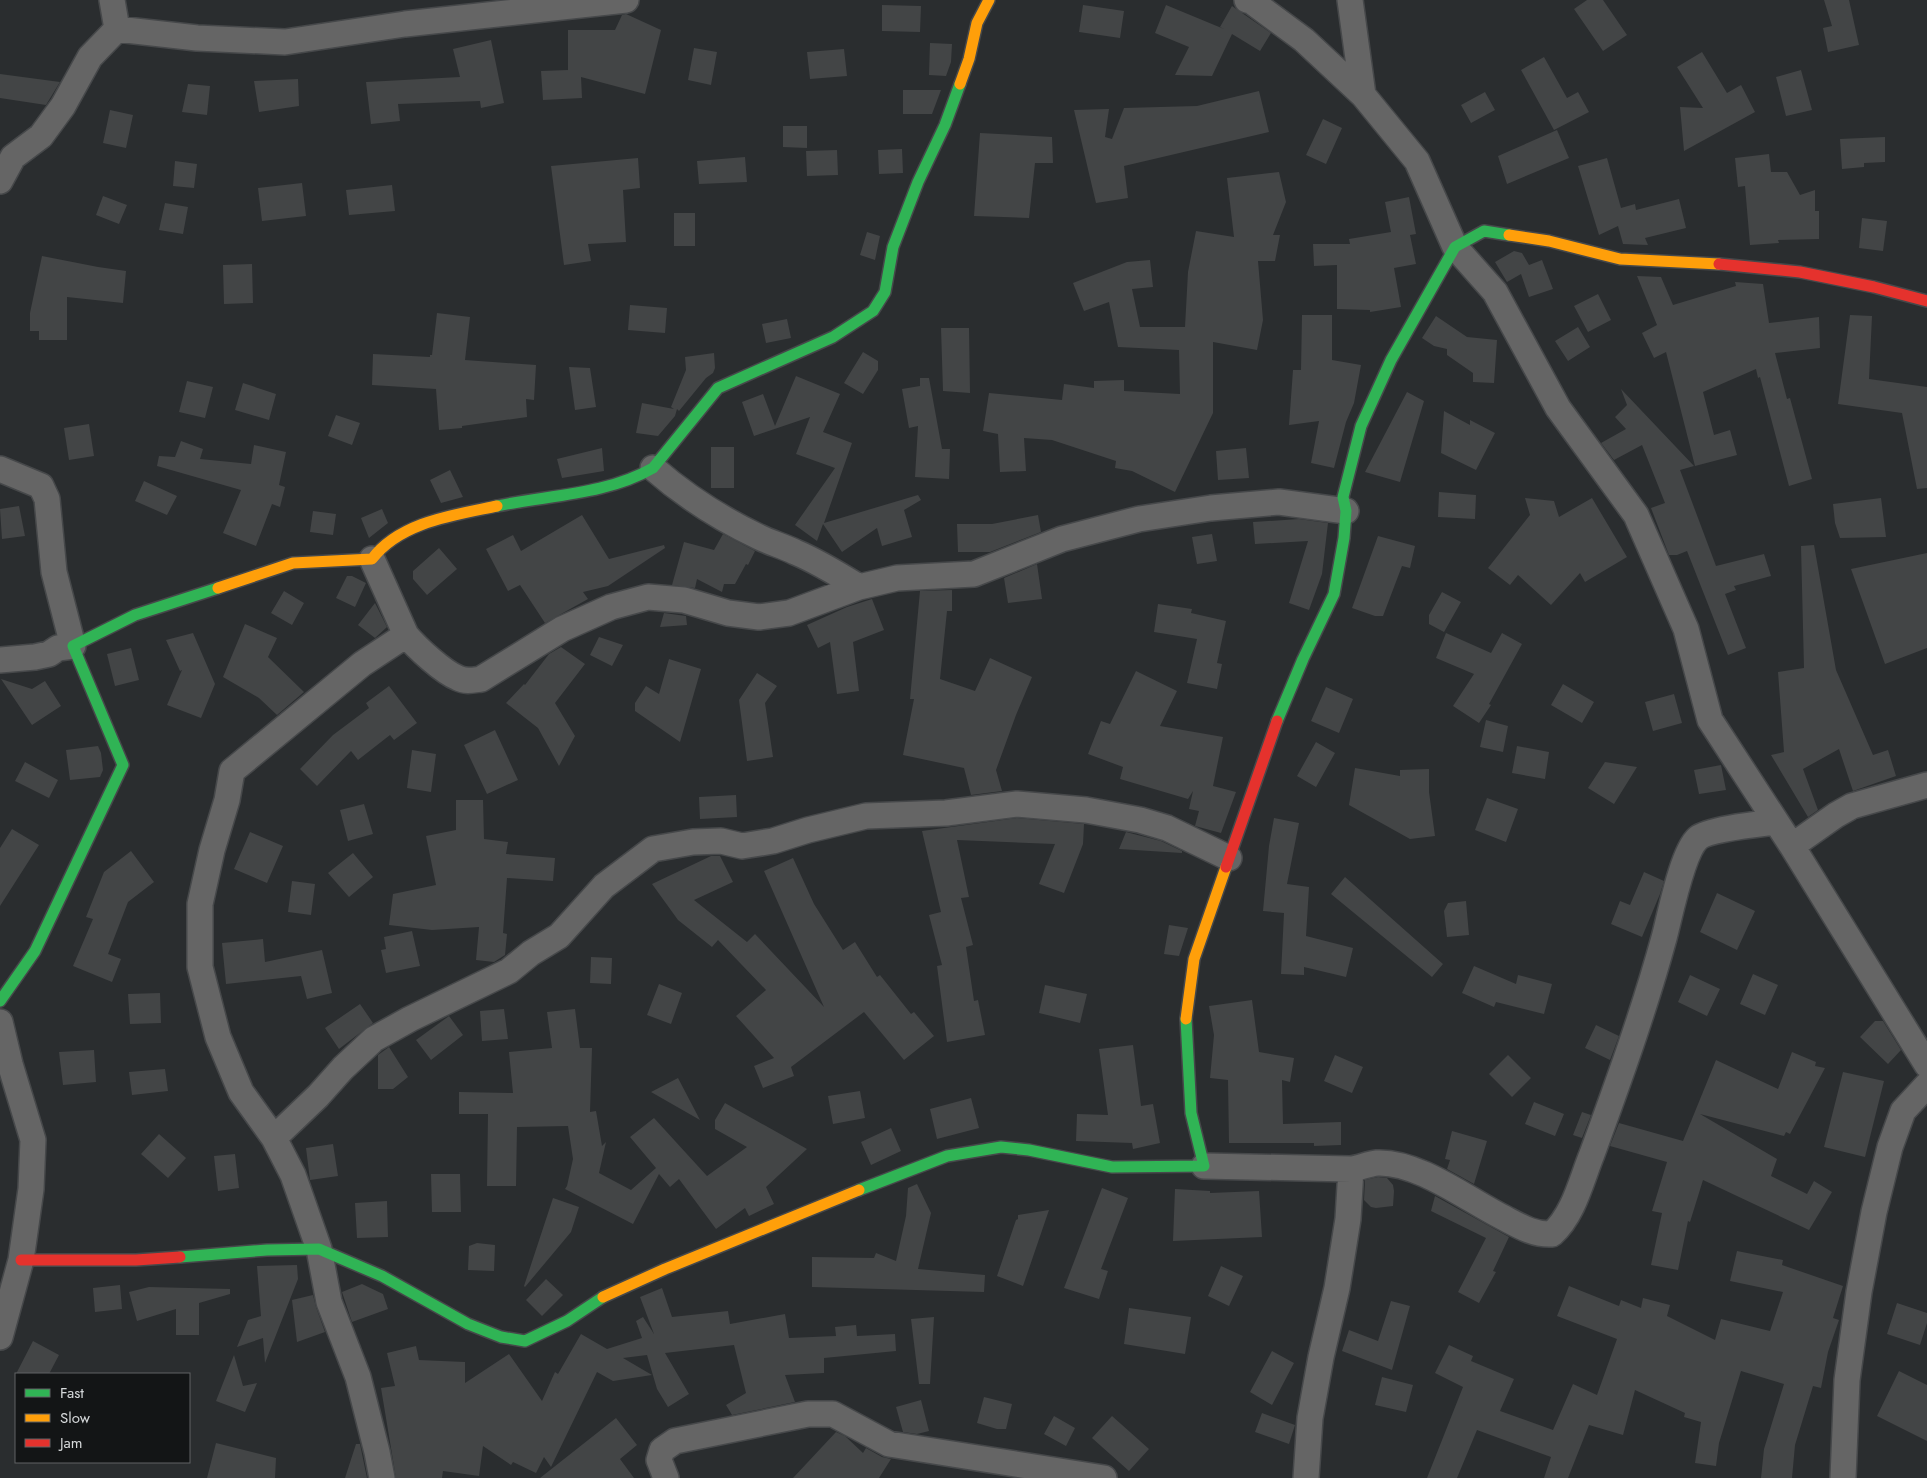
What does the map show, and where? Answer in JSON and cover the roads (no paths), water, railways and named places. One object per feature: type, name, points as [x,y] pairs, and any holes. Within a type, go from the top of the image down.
[{"type":"street","points":[[112,0],[117,29]]},
{"type":"street","points":[[117,29],[197,38],[285,42],[516,6],[626,0]]},
{"type":"street","points":[[372,559],[394,536],[411,528],[473,510],[601,488],[640,476],[653,468],[718,388],[748,373],[788,358],[833,337],[873,311],[885,292],[893,247],[918,182],[945,125],[969,59],[977,23],[989,0]]},
{"type":"street","points":[[1250,0],[1304,40],[1363,95],[1417,161],[1455,247],[1495,292],[1558,408],[1636,515],[1686,629],[1710,720],[1792,846],[1927,1065]]},
{"type":"street","points":[[1350,0],[1363,95]]},
{"type":"street","points":[[0,181],[13,157],[42,136],[63,106],[90,57],[117,29]]},
{"type":"street","points":[[1204,1166],[1191,1112],[1186,1019],[1194,959],[1278,719],[1303,659],[1334,594],[1344,538],[1346,511],[1343,497],[1362,426],[1391,360],[1455,247],[1484,231],[1549,240],[1620,259],[1714,264],[1800,272],[1874,287],[1927,301]]},
{"type":"street","points":[[653,468],[676,488],[701,505],[759,537],[796,552],[827,568],[859,587]]},
{"type":"street","points":[[0,469],[41,486],[48,499],[54,572],[73,646],[123,765],[35,951],[0,1000]]},
{"type":"street","points":[[372,559],[406,635],[414,645],[441,667],[457,678],[468,681],[481,679],[562,629],[611,607],[648,597],[684,600],[728,612],[759,617],[789,613],[859,587],[897,578],[974,574],[1062,539],[1139,519],[1212,508],[1279,502],[1346,511]]},
{"type":"street","points":[[0,660],[49,654],[58,648],[73,646],[135,615],[292,563],[372,559]]},
{"type":"street","points":[[382,1478],[358,1377],[329,1302],[319,1249],[293,1175],[274,1138],[241,1092],[218,1037],[200,968],[200,904],[212,850],[227,800],[232,771],[347,675],[406,635]]},
{"type":"street","points":[[1792,846],[1836,814],[1852,806],[1927,785]]},
{"type":"street","points":[[274,1138],[374,1039],[410,1019],[509,971],[531,953],[559,936],[604,886],[653,848],[693,842],[721,841],[742,846],[773,841],[808,830],[866,816],[946,813],[1017,804],[1086,810],[1140,820],[1167,828],[1188,840],[1229,858]]},
{"type":"street","points":[[21,1260],[136,1260],[267,1250],[319,1249],[382,1276],[468,1324],[501,1337],[524,1341],[566,1321],[604,1296],[866,1187],[947,1156],[1001,1147],[1029,1150],[1112,1167],[1204,1166],[1351,1170],[1377,1163],[1402,1166],[1439,1180],[1488,1210],[1525,1229],[1541,1235],[1552,1234],[1563,1224],[1602,1125],[1655,971],[1684,861],[1698,838],[1722,829],[1775,822]]},
{"type":"street","points":[[0,1022],[10,1064],[33,1140],[31,1189],[21,1260],[0,1337]]},
{"type":"street","points":[[1843,1478],[1847,1380],[1859,1292],[1874,1212],[1890,1147],[1903,1111],[1927,1085]]},
{"type":"street","points":[[1306,1478],[1310,1418],[1321,1357],[1337,1288],[1348,1219],[1351,1170]]},
{"type":"street","points":[[666,1478],[659,1460],[662,1450],[675,1441],[808,1414],[833,1414],[889,1444],[1104,1478]]}]
